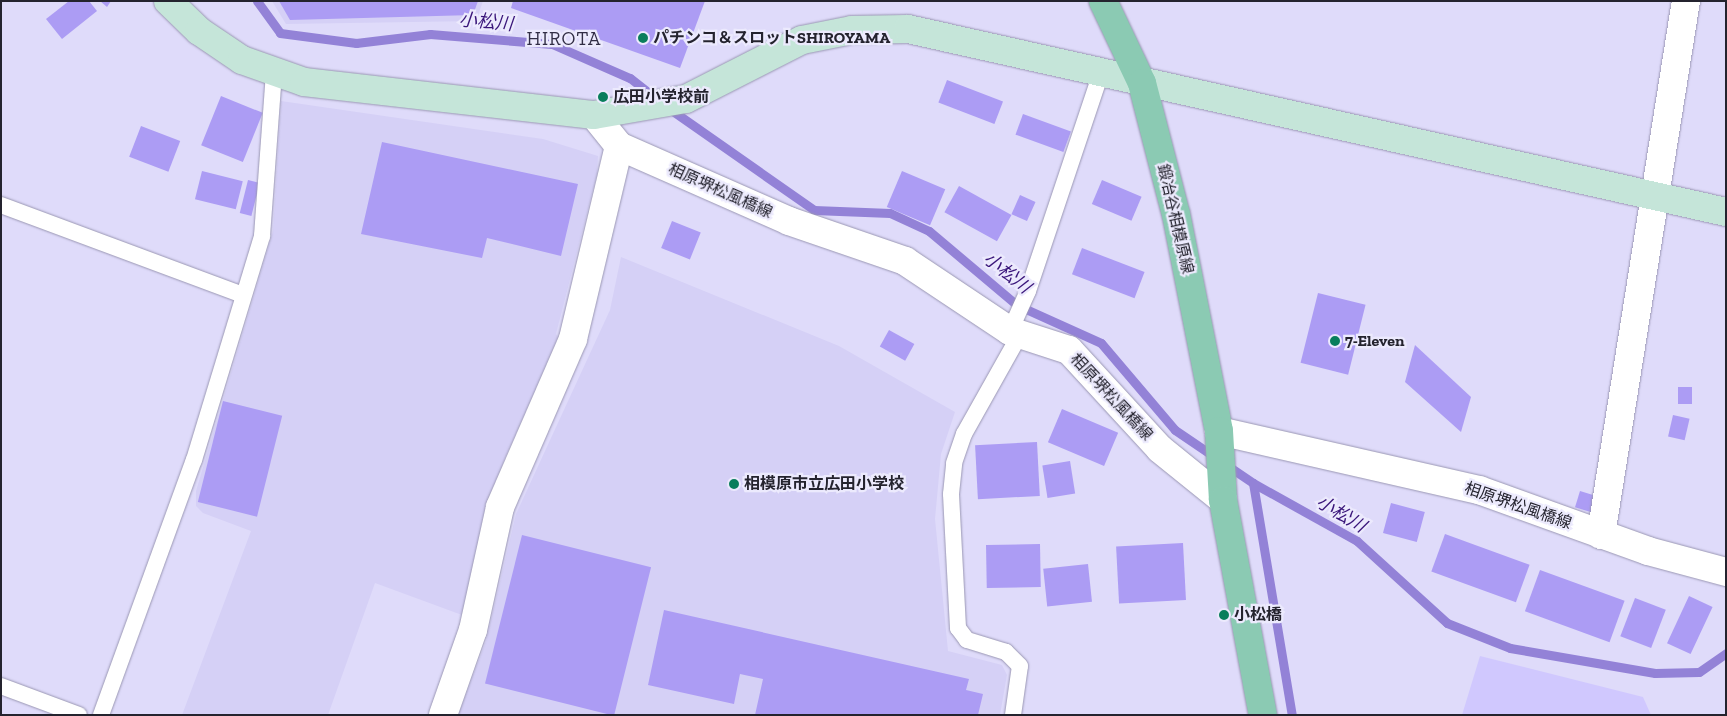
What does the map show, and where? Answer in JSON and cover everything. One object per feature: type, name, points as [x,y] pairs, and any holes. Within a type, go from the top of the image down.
[{"type":"main road","name":"鍛冶谷相模原線","points":[[1103,1],[1142,83],[1176,214],[1219,438]]},
{"type":"main road","points":[[1219,438],[1222,494],[1263,715]]},
{"type":"street","points":[[168,1],[199,31],[234,55],[274,74],[396,96],[601,114],[686,98],[802,40],[852,30],[908,29],[953,36],[1142,83],[1726,212]]},
{"type":"street","points":[[1602,535],[1686,1]]},
{"type":"street","name":"相原堺松風橋線","points":[[601,114],[619,146],[789,221],[905,261],[1014,331],[1075,354],[1160,449],[1222,494]]},
{"type":"street","points":[[443,715],[473,630],[500,507],[573,339],[619,146]]},
{"type":"street","name":"相原堺松風橋線","points":[[1219,438],[1479,490],[1602,535],[1726,572]]},
{"type":"lane","points":[[1013,715],[1020,666],[1006,652],[967,640],[958,628],[951,494],[954,463],[964,434],[1014,331],[1102,73]]},
{"type":"lane","points":[[101,715],[194,460],[262,236],[274,74]]},
{"type":"lane","points":[[1,205],[243,295]]},
{"type":"lane","points":[[1,686],[79,715]]},
{"type":"shaded area","points":[[272,1],[483,1],[476,21],[286,24]]},
{"type":"shaded area","points":[[281,101],[543,139],[598,156],[597,174],[556,334],[559,339],[504,460],[462,615],[375,583],[328,715],[182,715],[251,531],[203,513],[196,506],[196,491],[273,231]]},
{"type":"shaded area","name":"相模原市立広田小学校","points":[[621,257],[839,346],[955,412],[941,454],[935,519],[948,651],[1002,665],[1007,675],[1000,715],[458,715],[486,641],[516,514],[610,310]]},
{"type":"shaded area","points":[[1480,656],[1643,697],[1651,715],[1462,715]]},
{"type":"building","points":[[69,1],[89,1],[97,11],[62,39],[46,19]]},
{"type":"building","points":[[100,1],[111,1],[107,7]]},
{"type":"building","points":[[279,1],[478,1],[473,15],[290,20]]},
{"type":"building","name":"パチンコ＆スロットSHIROYAMA","points":[[513,1],[705,1],[680,68],[511,8]]},
{"type":"building","points":[[947,80],[1003,102],[994,124],[938,102]]},
{"type":"building","points":[[221,96],[263,113],[243,162],[201,145]]},
{"type":"building","points":[[1023,114],[1071,131],[1063,152],[1015,135]]},
{"type":"building","points":[[141,126],[180,141],[168,172],[129,157]]},
{"type":"building","points":[[382,142],[578,184],[561,256],[487,238],[482,258],[361,234]]},
{"type":"building","points":[[202,171],[243,181],[236,209],[195,199]]},
{"type":"building","points":[[902,171],[945,189],[930,225],[887,207]]},
{"type":"building","points":[[248,180],[260,183],[251,216],[240,213]]},
{"type":"building","points":[[1102,180],[1142,197],[1131,221],[1092,204]]},
{"type":"building","points":[[959,186],[1011,215],[997,241],[944,212]]},
{"type":"building","points":[[1020,195],[1036,202],[1027,221],[1011,214]]},
{"type":"building","points":[[672,221],[701,233],[690,260],[661,248]]},
{"type":"building","points":[[1082,248],[1145,272],[1135,298],[1072,274]]},
{"type":"building","points":[[1318,293],[1366,305],[1348,375],[1301,363]]},
{"type":"building","points":[[889,330],[914,344],[905,361],[880,347]]},
{"type":"building","points":[[1415,345],[1471,397],[1461,432],[1405,382]]},
{"type":"building","points":[[1678,387],[1692,387],[1692,404],[1678,404]]},
{"type":"building","points":[[223,401],[282,416],[257,517],[198,502]]},
{"type":"building","points":[[1062,409],[1118,433],[1104,466],[1048,442]]},
{"type":"building","points":[[1673,415],[1690,419],[1685,440],[1668,436]]},
{"type":"building","points":[[1037,442],[1040,496],[978,499],[975,445]]},
{"type":"building","points":[[1070,461],[1075,494],[1048,498],[1042,465]]},
{"type":"building","points":[[1580,491],[1596,496],[1591,512],[1575,507]]},
{"type":"building","points":[[1391,503],[1425,512],[1417,542],[1383,533]]},
{"type":"building","points":[[1445,534],[1530,565],[1516,602],[1431,572]]},
{"type":"building","points":[[522,535],[651,567],[614,715],[485,683]]},
{"type":"building","points":[[1183,543],[1186,600],[1119,603],[1116,547]]},
{"type":"building","points":[[1040,544],[1041,587],[987,588],[986,545]]},
{"type":"building","points":[[1088,564],[1092,602],[1047,606],[1043,569]]},
{"type":"building","points":[[1540,570],[1625,601],[1610,642],[1525,611]]},
{"type":"building","points":[[1689,596],[1713,607],[1691,654],[1667,643]]},
{"type":"building","points":[[1635,598],[1666,610],[1651,648],[1620,636]]},
{"type":"building","points":[[664,610],[969,679],[966,690],[983,694],[978,715],[755,715],[763,679],[740,674],[734,704],[648,685]]},
{"type":"waterway","name":"小松川","points":[[257,1],[280,33],[356,43],[430,34],[552,44],[630,78],[657,99]]},
{"type":"waterway","name":"小松川","points":[[667,107],[814,210],[890,213],[929,231],[1017,305],[1101,343],[1175,430],[1253,483],[1357,541],[1447,623],[1510,648],[1655,673],[1699,672],[1726,653]]},
{"type":"waterway","points":[[1253,483],[1292,715]]},
{"type":"place","name":"パチンコ＆スロットSHIROYAMA","points":[[643,38]]},
{"type":"place","name":"広田小学校前","points":[[603,97]]},
{"type":"place","name":"7-Eleven","points":[[1335,341]]},
{"type":"place","name":"相模原市立広田小学校","points":[[734,484]]},
{"type":"place","name":"小松橋","points":[[1224,615]]},
{"type":"district","name":"HIROTA","points":[[564,39]]}]
